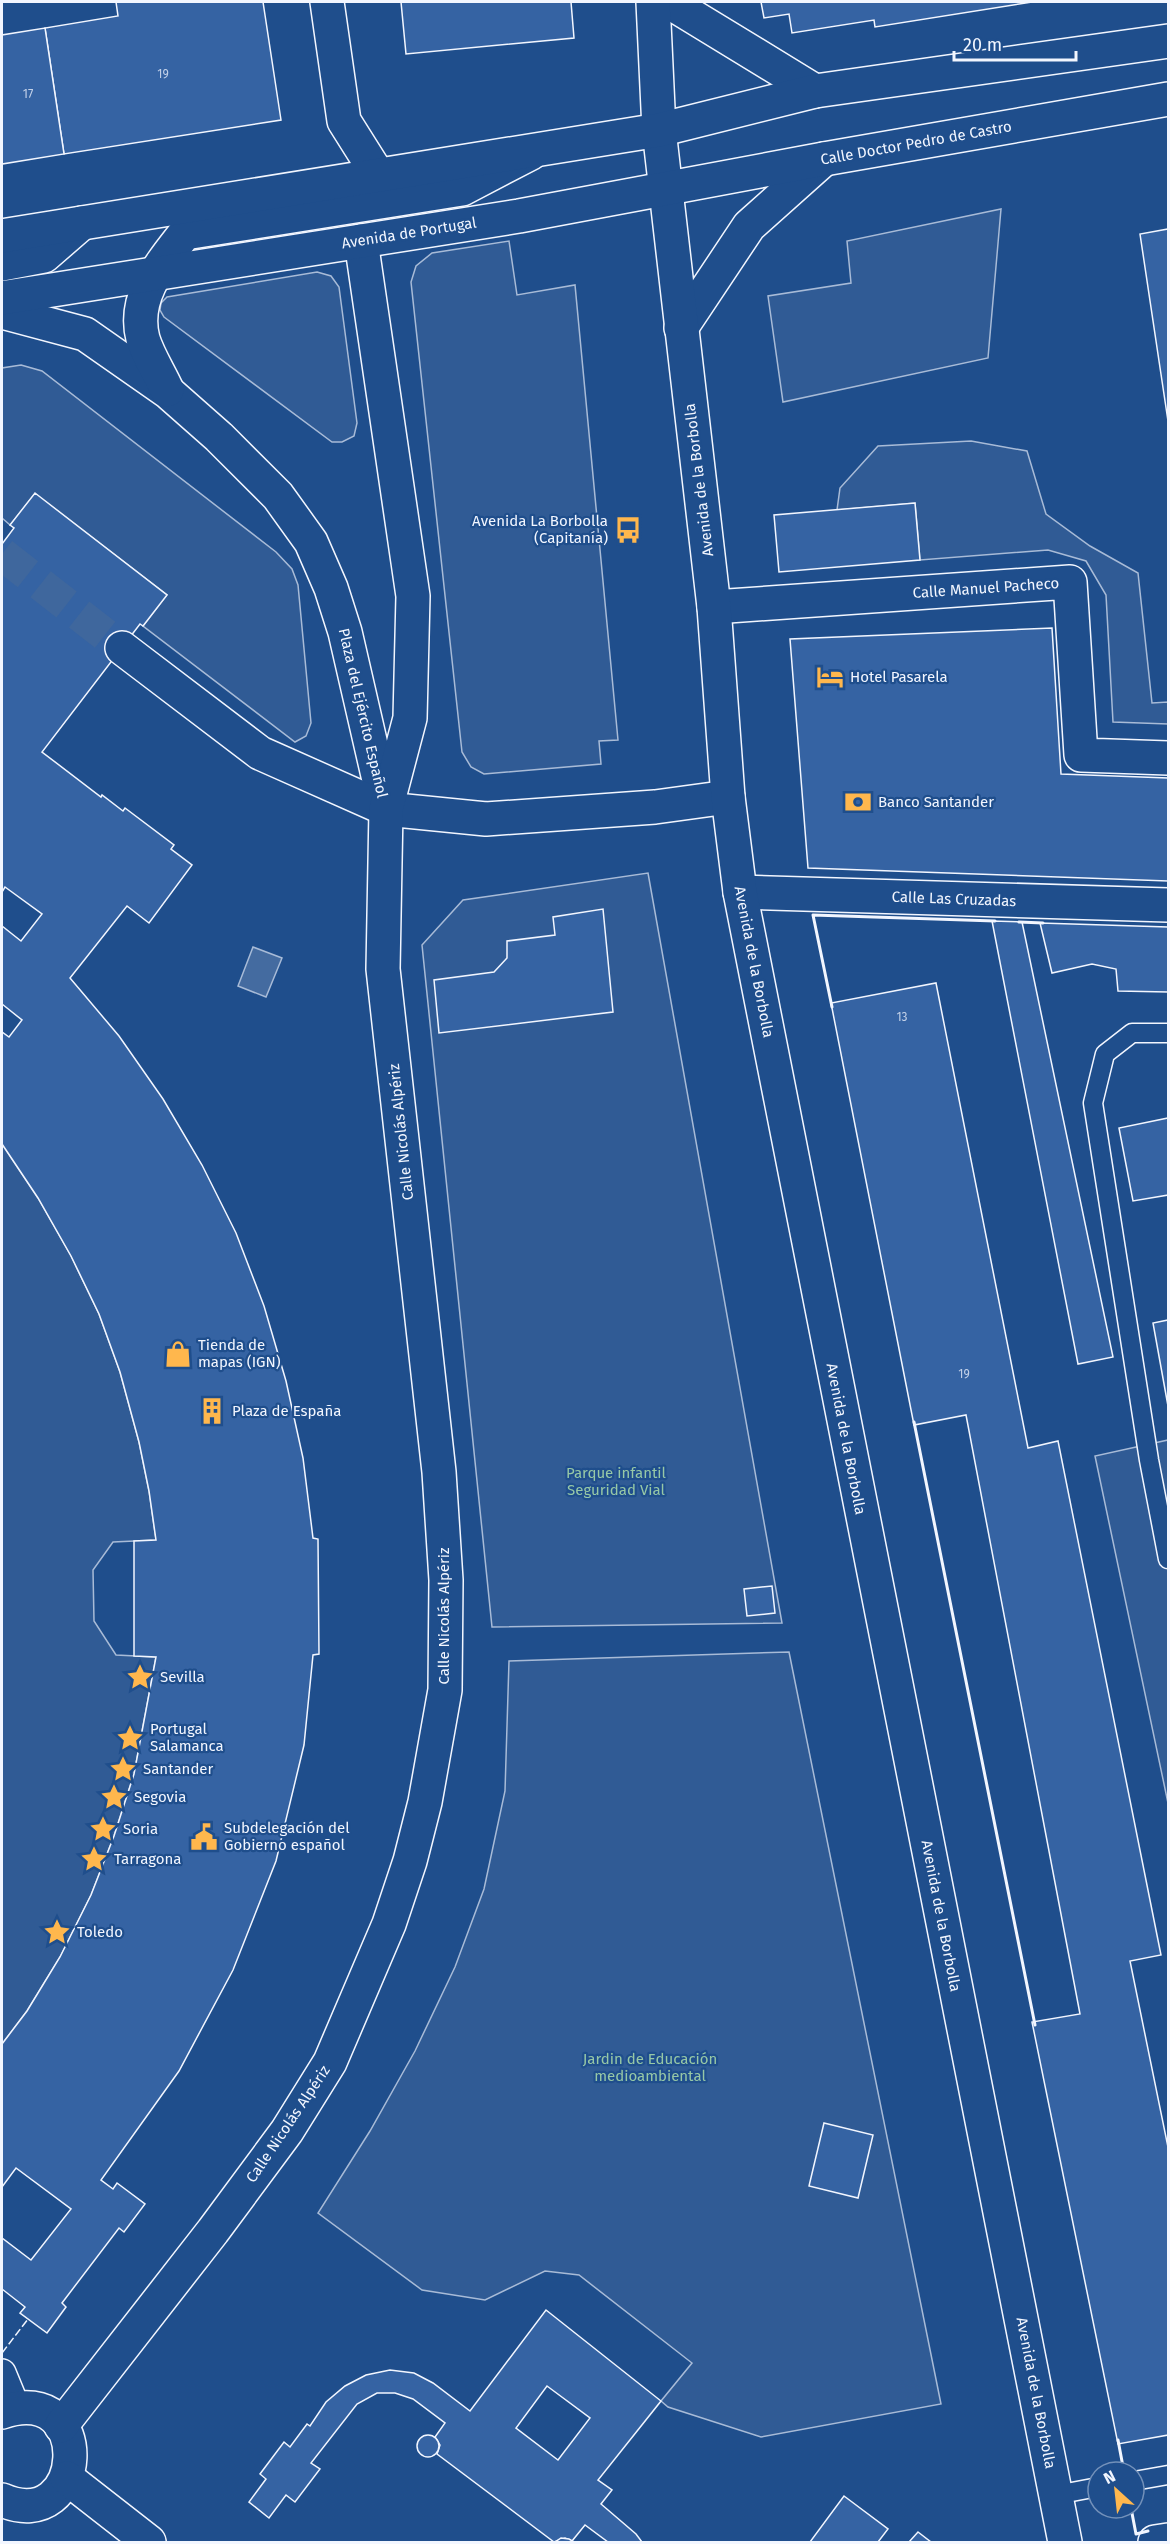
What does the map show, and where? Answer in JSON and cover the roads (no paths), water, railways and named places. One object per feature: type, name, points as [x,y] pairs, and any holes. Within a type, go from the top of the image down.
[{"type":"street","points":[[327,2],[344,121],[378,175]]},
{"type":"street","name":"Avenida de la Borbolla","points":[[653,2],[659,130],[714,607],[728,797],[740,892],[889,1659],[1065,2542]]},
{"type":"street","points":[[669,2],[815,91]]},
{"type":"street","points":[[2,236],[659,130],[815,91],[1168,41]]},
{"type":"street","name":"Calle Doctor Pedro de Castro","points":[[665,190],[824,159],[1168,99]]},
{"type":"street","points":[[153,275],[185,234],[462,189],[538,150]]},
{"type":"street","points":[[681,328],[749,226],[824,159]]},
{"type":"street","name":"Avenida de Portugal","points":[[2,298],[665,190]]},
{"type":"street","points":[[2,264],[44,256],[82,223]]},
{"type":"street","name":"Plaza del Ejército Español","points":[[361,241],[414,596],[410,718],[386,809]]},
{"type":"street","name":"Plaza del Ejército Español","points":[[153,275],[146,294],[142,319],[143,339],[168,392]]},
{"type":"street","name":"Plaza del Ejército Español","points":[[2,312],[85,334],[168,392],[219,436],[278,496],[311,542],[331,588],[345,633],[386,809]]},
{"type":"street","name":"Calle Manuel Pacheco","points":[[714,607],[1070,582],[1081,755],[1168,758]]},
{"type":"street","points":[[122,648],[260,753],[386,809],[486,819],[655,807],[728,797]]},
{"type":"street","name":"Calle Nicolás Alpériz","points":[[61,2426],[213,2231],[287,2131],[330,2062],[389,1924],[410,1861],[425,1802],[445,1690],[446,1580],[438,1461],[383,969],[386,809]]},
{"type":"street","name":"Calle Las Cruzadas","points":[[740,892],[1168,905]]},
{"type":"street","points":[[2,2373],[9,2410],[33,2408],[48,2415],[61,2426],[68,2437],[71,2451],[71,2464],[67,2478],[57,2491],[43,2501],[27,2505],[11,2505],[2,2500]]},
{"type":"street","points":[[67,2478],[150,2542]]},
{"type":"street","points":[[1155,2542],[1168,2540]]},
{"type":"lane","points":[[1168,1033],[1132,1033],[1105,1054],[1093,1103],[1149,1460],[1168,1559]]},
{"type":"lane","points":[[1146,2479],[1168,2475]]},
{"type":"lane","points":[[1056,2495],[1086,2489]]},
{"type":"tunnel","points":[[2,554],[122,648]]},
{"type":"place","name":"Avenida La Borbolla (Capitanía)","points":[[628,530]]},
{"type":"place","name":"Hotel Pasarela","points":[[830,677]]},
{"type":"place","name":"Banco Santander","points":[[858,802]]},
{"type":"place","name":"Tienda de mapas (IGN)","points":[[178,1354]]},
{"type":"place","name":"Plaza de España","points":[[212,1411]]},
{"type":"place","name":"Sevilla","points":[[140,1677]]},
{"type":"place","name":"Portugal Salamanca","points":[[130,1738]]},
{"type":"place","name":"Santander","points":[[123,1769]]},
{"type":"place","name":"Segovia","points":[[114,1797]]},
{"type":"place","name":"Soria","points":[[103,1829]]},
{"type":"place","name":"Subdelegación del Gobierno español","points":[[204,1837]]},
{"type":"place","name":"Tarragona","points":[[94,1859]]},
{"type":"place","name":"Toledo","points":[[57,1932]]},
{"type":"park label","name":"Parque infantil Seguridad Vial","points":[[616,1482]]},
{"type":"park label","name":"Jardin de Educación medioambiental","points":[[650,2068]]}]
